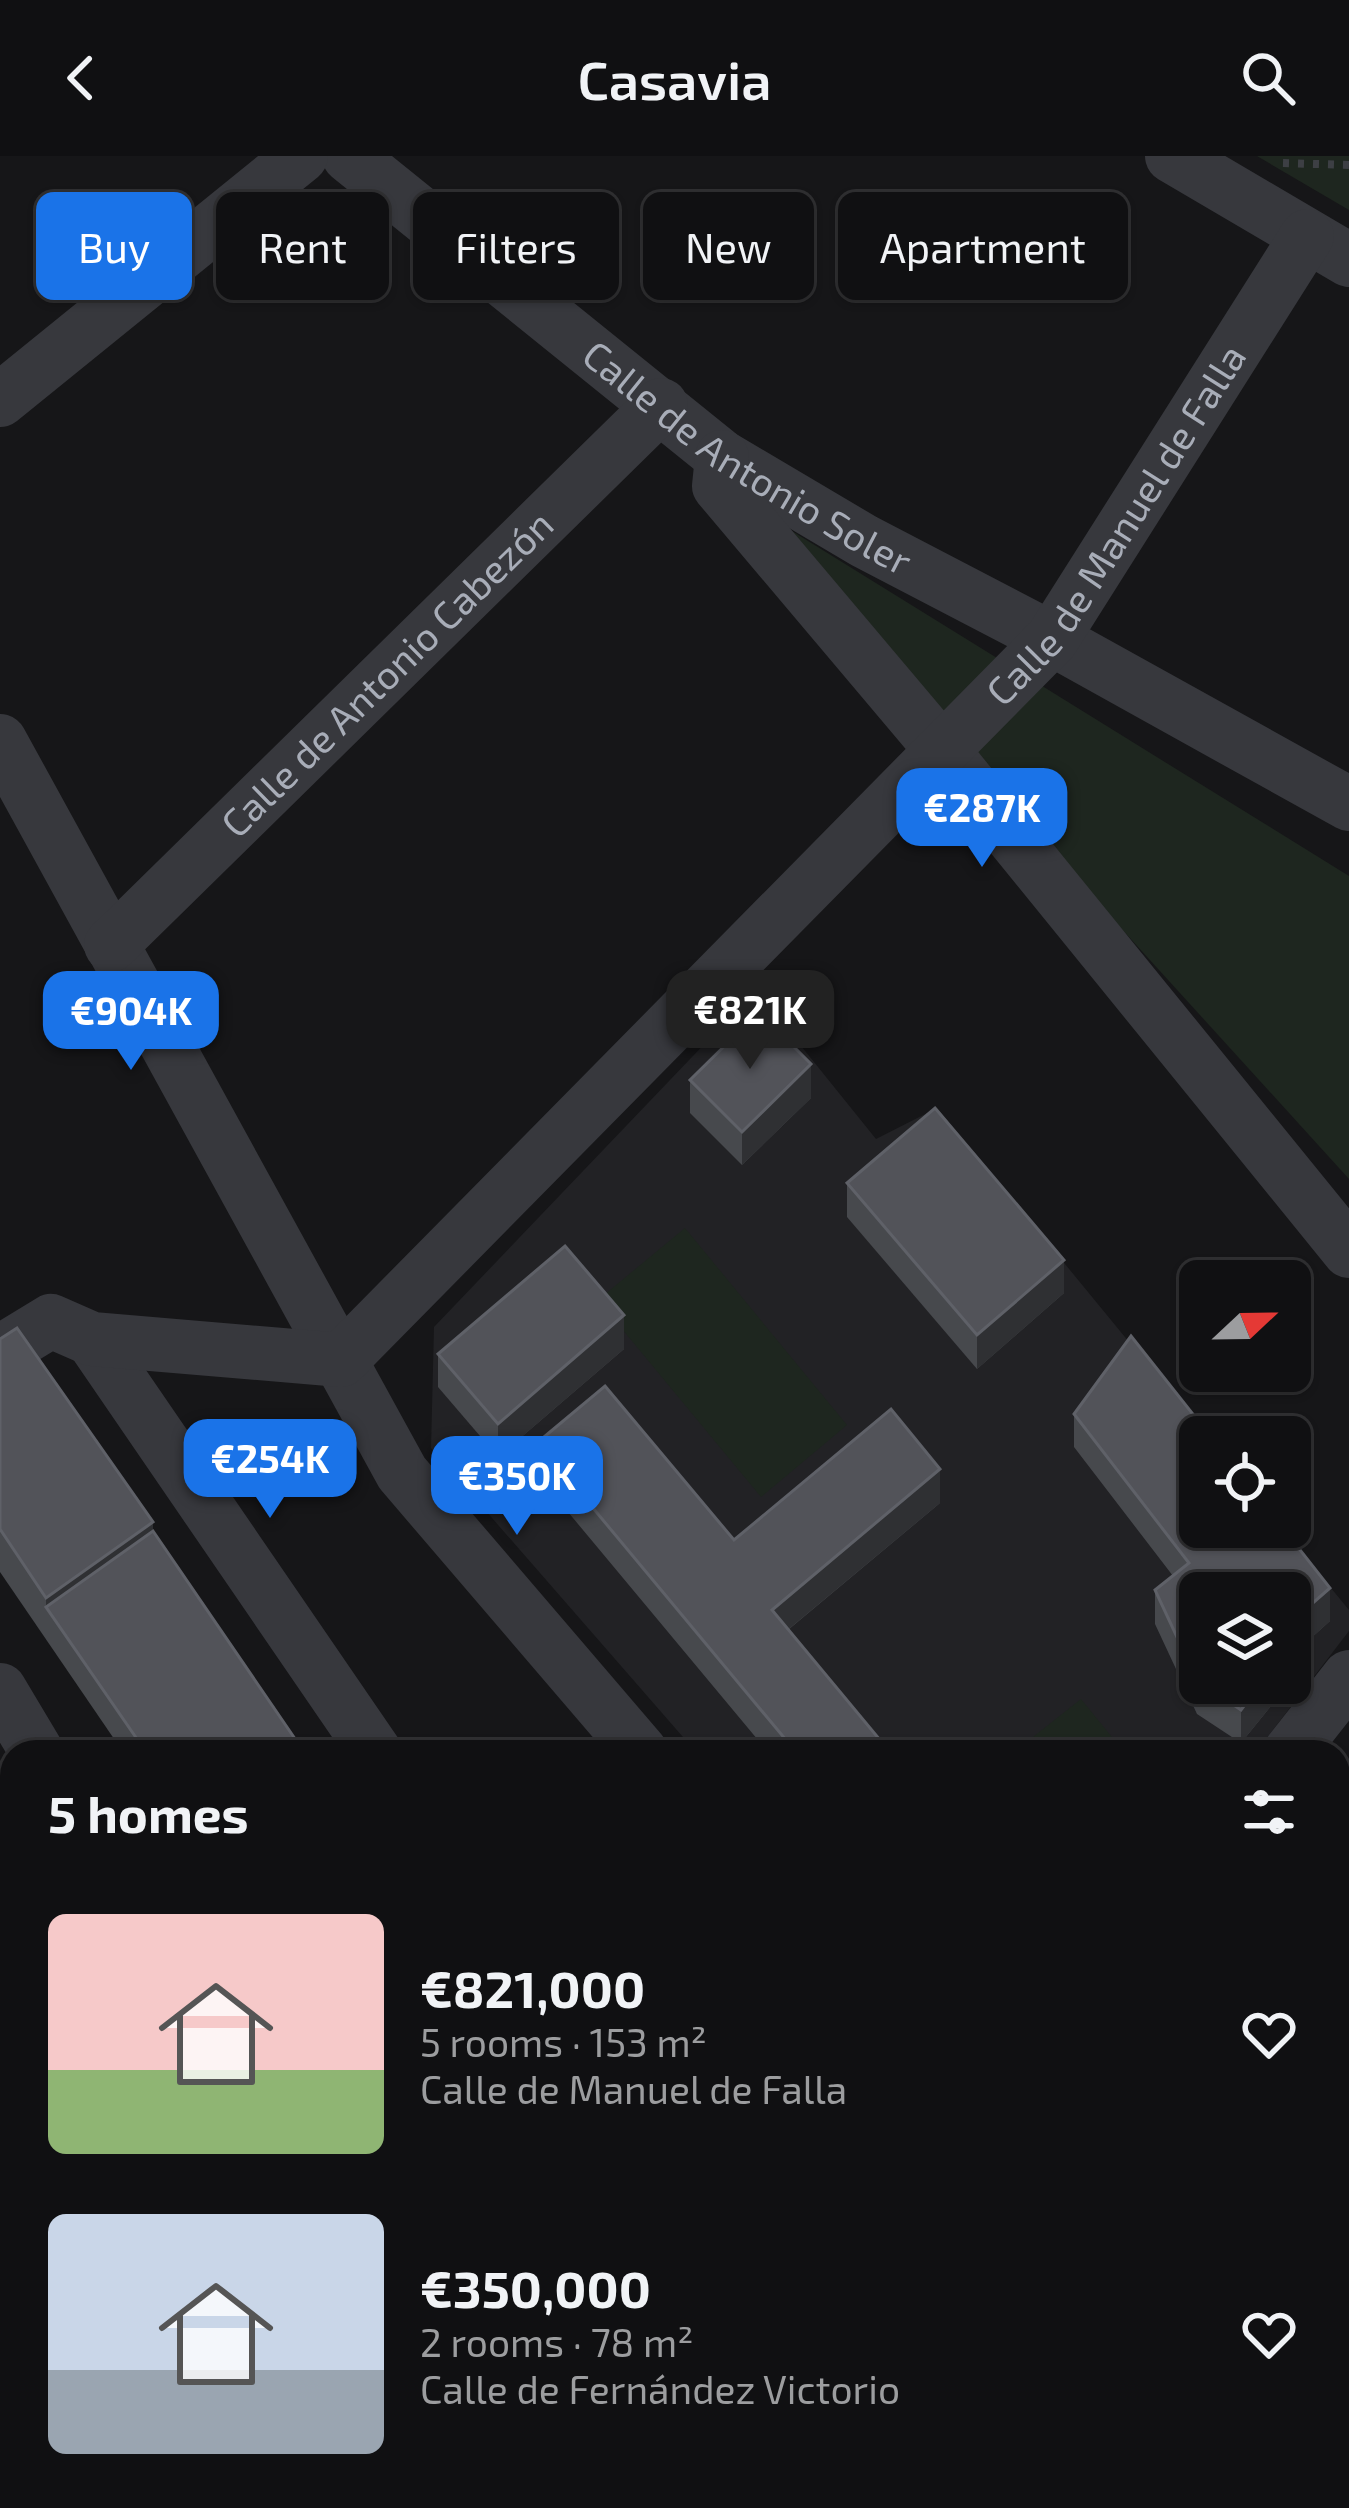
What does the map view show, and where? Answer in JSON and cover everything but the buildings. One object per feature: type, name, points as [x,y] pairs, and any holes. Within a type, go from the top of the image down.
[{"type":"street","points":[[0,400],[301,156]]},
{"type":"street","name":"Calle de Antonio Soler","points":[[349,156],[722,457],[864,541],[1349,804]]},
{"type":"street","points":[[1172,156],[1328,248]]},
{"type":"street","name":"Calle de Manuel de Falla","points":[[341,1360],[1052,639],[1328,248]]},
{"type":"street","name":"Calle de Antonio Cabezón","points":[[111,945],[661,405]]},
{"type":"street","points":[[722,457],[718,486],[941,748],[1349,1252]]},
{"type":"street","points":[[0,741],[402,1473],[620,1740]]},
{"type":"street","points":[[0,1352],[51,1321],[92,1339],[341,1360]]},
{"type":"street","points":[[92,1339],[367,1740]]},
{"type":"street","points":[[1299,1740],[1349,1677]]},
{"type":"street","points":[[0,1690],[30,1740]]},
{"type":"shaded area","points":[[1257,156],[1349,156],[1349,210]]},
{"type":"shaded area","points":[[719,486],[1349,876],[1349,1179]]},
{"type":"shaded area","points":[[756,990],[876,1139],[937,1108],[1190,1416],[1179,1416],[1179,1548],[1298,1548],[1349,1610],[1349,1631],[1311,1680],[1311,1572],[1179,1572],[1179,1704],[1293,1704],[1265,1740],[686,1740],[431,1448],[434,1327]]},
{"type":"shaded area","points":[[685,1228],[847,1425],[761,1497],[598,1300]]},
{"type":"shaded area","points":[[1081,1699],[1114,1740],[1029,1740]]}]
